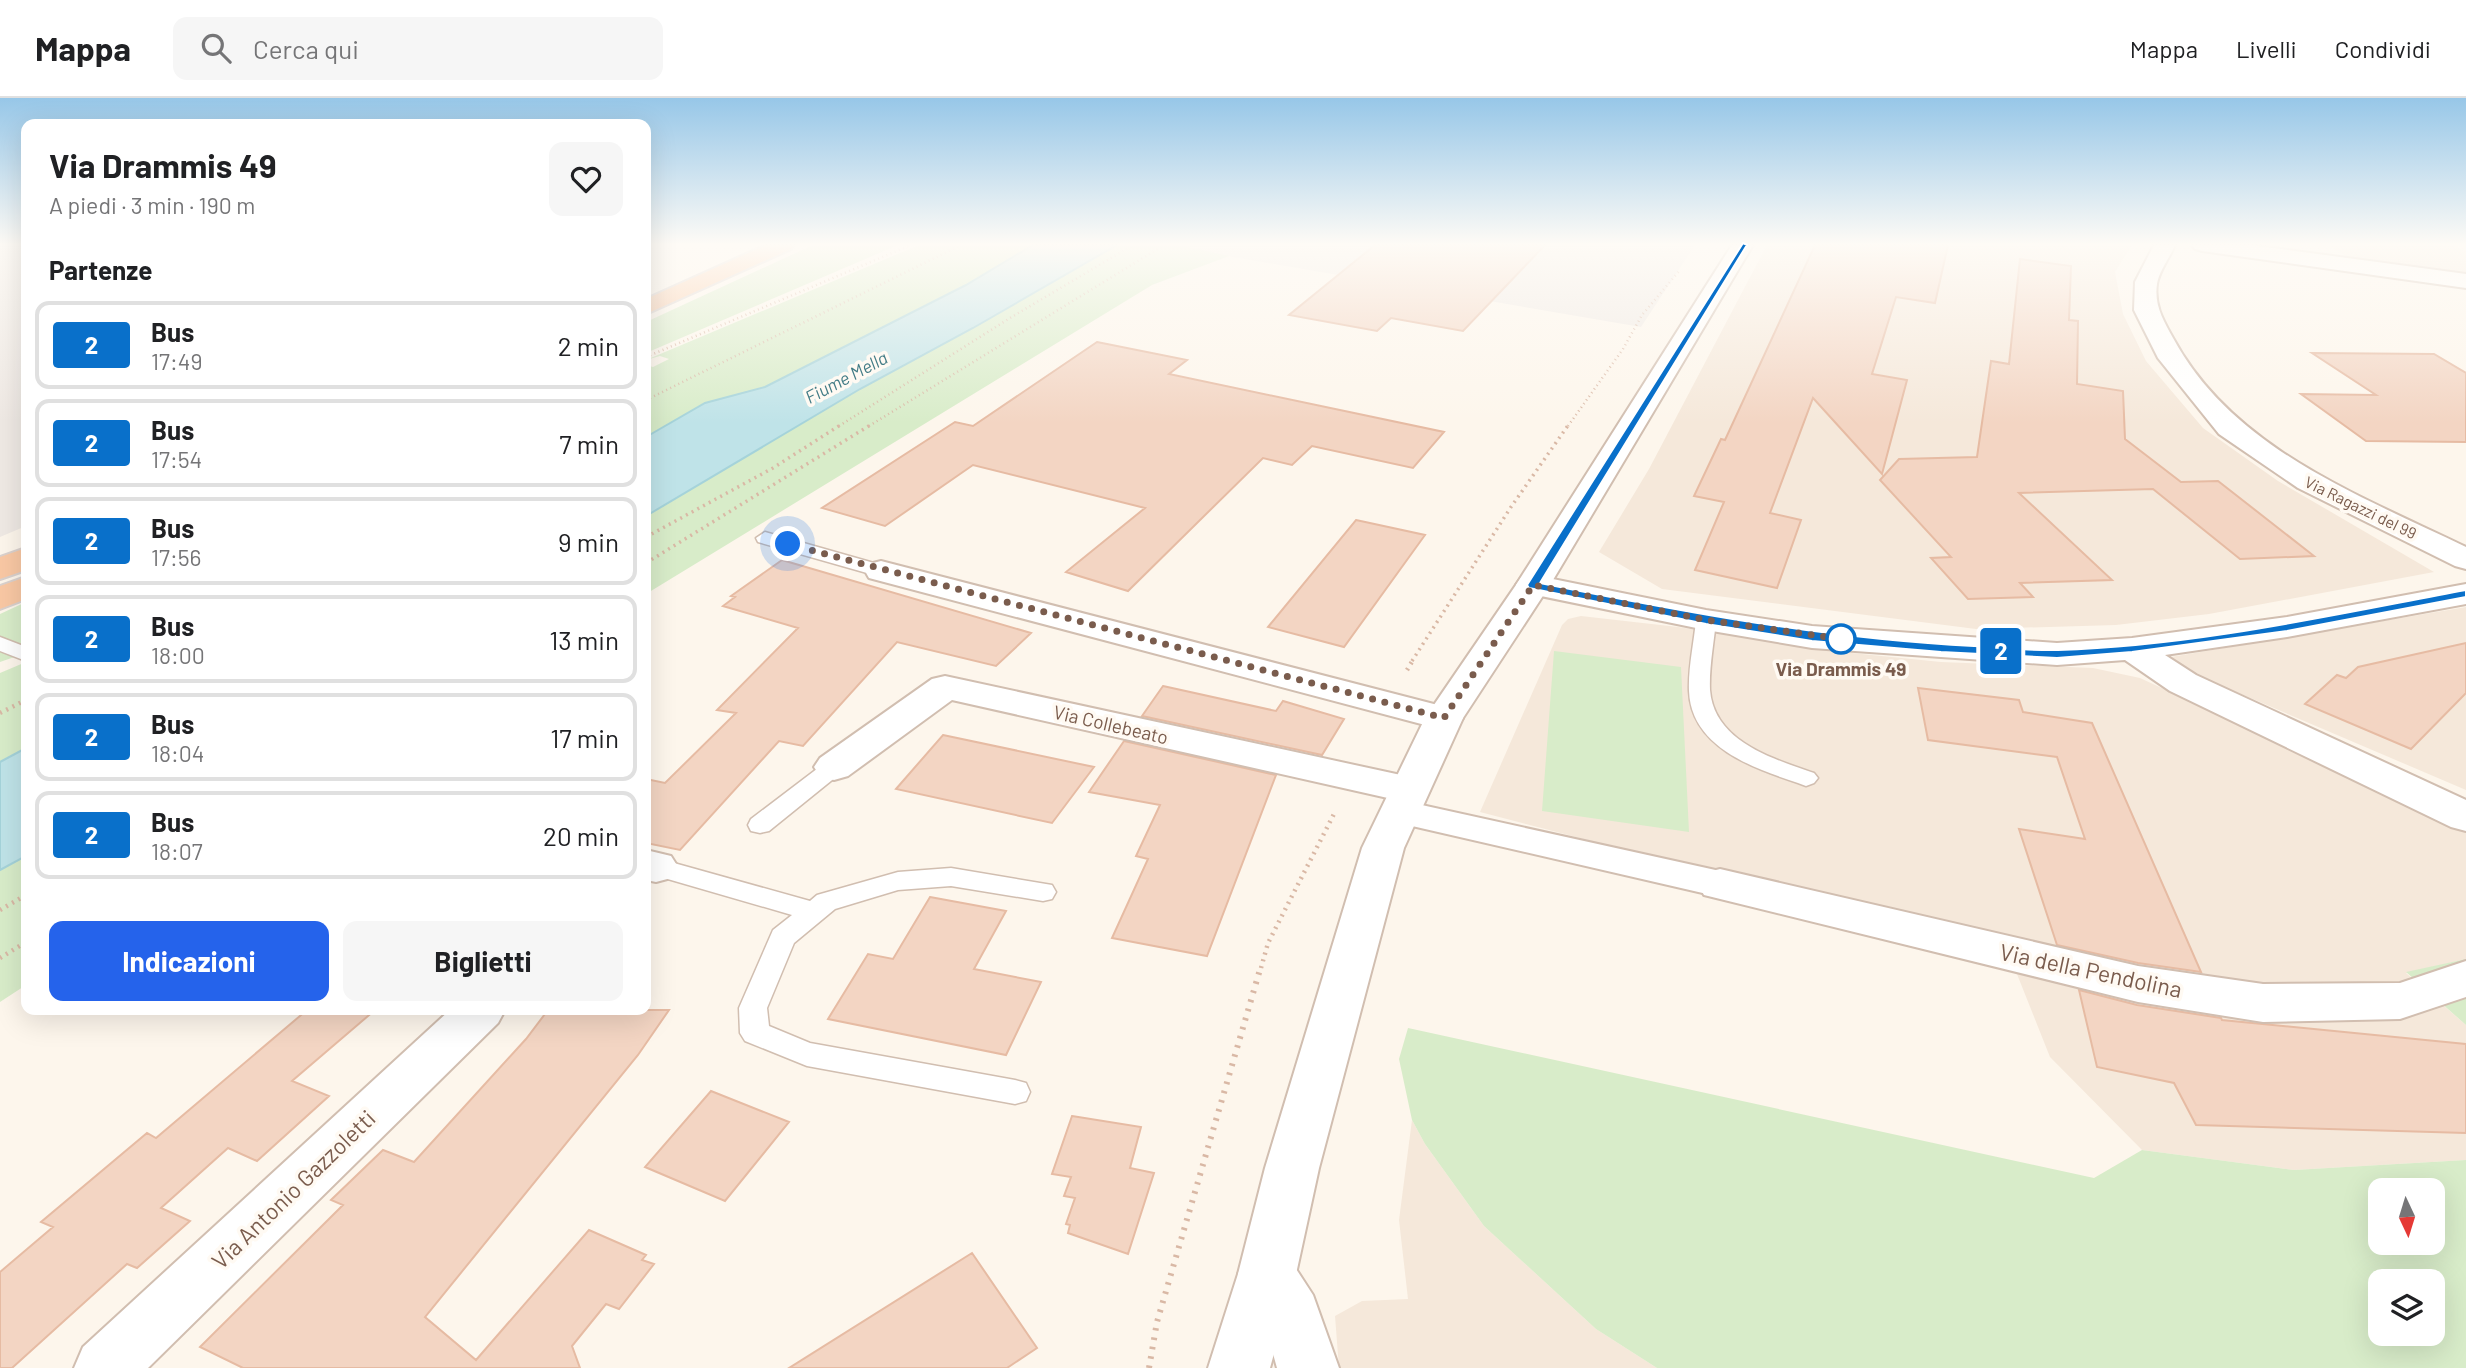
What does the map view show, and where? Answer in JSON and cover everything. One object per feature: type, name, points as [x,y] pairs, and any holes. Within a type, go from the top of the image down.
[{"type":"highway","points":[[0,569],[21,560]]},
{"type":"highway","points":[[0,599],[21,589]]},
{"type":"street","points":[[1239,1368],[1267,1274],[1292,1168],[1383,848],[1444,718],[1533,585],[1707,304]]},
{"type":"street","name":"Via Ragazzi del 99","points":[[2146,304],[2146,310],[2171,358],[2229,428],[2308,482],[2466,559]]},
{"type":"street","points":[[881,570],[1444,718]]},
{"type":"street","points":[[1533,585],[1706,620],[1812,637],[2057,654],[2132,649],[2287,628],[2466,594]]},
{"type":"street","points":[[2132,649],[2183,683],[2466,817]]},
{"type":"street","name":"Via Collebeato","points":[[834,767],[944,687],[1405,801]]},
{"type":"street","points":[[1405,801],[1720,884]]},
{"type":"street","name":"Via della Pendolina","points":[[1720,884],[2138,984],[2263,1003],[2400,1000],[2466,979]]},
{"type":"street","name":"Via Antonio Gazzoletti","points":[[105,1368],[476,1015]]},
{"type":"street","points":[[1267,1274],[1292,1315],[1308,1368]]},
{"type":"lane","points":[[765,538],[881,570]]},
{"type":"lane","points":[[1706,620],[1700,695],[1715,732],[1748,758],[1806,778]]},
{"type":"lane","points":[[0,643],[21,653]]},
{"type":"lane","points":[[760,825],[834,767]]},
{"type":"lane","points":[[651,866],[745,890],[814,912]]},
{"type":"lane","points":[[1015,1092],[807,1054],[755,1032],[753,1008],[783,937],[826,902],[898,881],[951,877],[1043,892]]},
{"type":"path","points":[[651,355],[771,304]]},
{"type":"path","points":[[651,398],[841,304]]},
{"type":"path","points":[[651,534],[773,468],[1033,304]]},
{"type":"path","points":[[651,561],[1068,304]]},
{"type":"path","points":[[0,713],[21,702]]},
{"type":"path","points":[[0,910],[21,898]]},
{"type":"path","points":[[0,958],[21,946]]},
{"type":"shaded area","points":[[0,304],[21,304],[21,528],[0,537]]},
{"type":"shaded area","points":[[1509,304],[1656,304],[1641,327]]},
{"type":"shaded area","points":[[1736,304],[2121,304],[2123,314],[2146,361],[2203,428],[2278,481],[2434,572],[2209,614],[2116,625],[1976,629],[1662,589],[1599,552],[1649,469]]},
{"type":"shaded area","points":[[2466,607],[2466,790],[2159,659]]},
{"type":"shaded area","points":[[1581,616],[1678,627],[1832,651],[1941,662],[2093,668],[2140,678],[2466,829],[2466,959],[2406,973],[2466,1025],[2466,1160],[2294,1170],[2142,1150],[2050,1057],[2007,949],[1480,812],[1562,625],[1568,619]]},
{"type":"shaded area","points":[[1412,1120],[1425,1144],[1484,1226],[1596,1329],[1657,1368],[1339,1368],[1335,1316],[1362,1301],[1408,1299],[1399,1220]]},
{"type":"green space","points":[[684,304],[760,304],[651,351],[651,320]]},
{"type":"green space","points":[[778,304],[928,304],[765,387],[705,403],[651,434],[651,366],[669,359],[660,356],[651,358]]},
{"type":"green space","points":[[1014,304],[1120,304],[651,591],[651,513],[860,389]]},
{"type":"green space","points":[[21,604],[21,655],[0,662],[0,614]]},
{"type":"green space","points":[[1554,651],[1681,667],[1689,832],[1542,811]]},
{"type":"green space","points":[[21,664],[21,751],[0,762],[0,673]]},
{"type":"green space","points":[[21,859],[21,988],[0,1002],[0,870]]},
{"type":"green space","points":[[2466,959],[2466,1025],[2406,972]]},
{"type":"green space","points":[[1408,1028],[2094,1178],[2142,1150],[2294,1170],[2466,1160],[2466,1368],[1657,1368],[1596,1329],[1484,1226],[1425,1144],[1412,1120],[1399,1059]]},
{"type":"water","name":"Fiume Mella","points":[[928,304],[1014,304],[860,389],[651,513],[651,434],[705,403],[765,387]]},
{"type":"water","points":[[21,751],[21,859],[0,870],[0,762]]},
{"type":"building","points":[[1302,304],[1488,304],[1463,331],[1391,318],[1377,331],[1289,315]]},
{"type":"building","points":[[1788,304],[1894,304],[1872,374],[1907,380],[1882,474],[1813,398],[1770,513],[1801,520],[1777,588],[1695,570],[1724,502],[1694,496],[1721,439],[1725,440]]},
{"type":"building","points":[[2015,304],[2070,304],[2069,320],[2078,321],[2077,384],[2123,391],[2125,439],[2181,482],[2218,481],[2314,556],[2240,559],[2153,489],[2019,493],[2112,580],[2020,583],[2033,597],[1968,599],[1931,558],[1951,557],[1880,480],[1899,459],[1977,457],[1991,361],[2009,364]]},
{"type":"building","points":[[1097,342],[1187,360],[1169,374],[1444,432],[1413,468],[1312,446],[1292,465],[1263,458],[1128,591],[1066,572],[1145,508],[973,465],[885,526],[822,508],[955,422],[973,426]]},
{"type":"building","points":[[2312,353],[2434,354],[2466,373],[2466,442],[2366,441],[2301,394],[2376,395]]},
{"type":"building","points":[[1356,520],[1425,535],[1344,647],[1268,627]]},
{"type":"building","points":[[782,560],[1031,633],[996,666],[897,642],[803,746],[779,741],[680,850],[651,844],[651,780],[665,783],[736,713],[717,710],[798,628],[723,606],[735,597],[731,596]]},
{"type":"building","points":[[2466,643],[2466,693],[2411,749],[2305,704],[2337,675],[2346,678],[2358,667]]},
{"type":"building","points":[[1163,686],[1276,711],[1283,701],[1344,719],[1322,755],[1142,716]]},
{"type":"building","points":[[1918,688],[2019,700],[2023,712],[2092,723],[2201,972],[2138,963],[2057,945],[2019,829],[2085,839],[2057,757],[1928,740]]},
{"type":"building","points":[[943,735],[1094,767],[1052,823],[896,789]]},
{"type":"building","points":[[1124,741],[1276,775],[1207,956],[1112,938],[1148,859],[1136,856],[1160,805],[1089,792]]},
{"type":"building","points":[[930,897],[1006,911],[974,969],[1041,982],[1006,1055],[828,1019],[868,954],[893,959]]},
{"type":"building","points":[[2079,990],[2137,1005],[2222,1020],[2466,1044],[2466,1133],[2196,1125],[2174,1083],[2097,1067]]},
{"type":"building","points":[[651,1010],[669,1010],[638,1055],[425,1317],[476,1360],[589,1230],[646,1255],[642,1260],[654,1264],[619,1309],[606,1304],[572,1346],[580,1368],[243,1368],[200,1347],[343,1205],[331,1200],[383,1150],[414,1162],[526,1039],[544,1015],[651,1015]]},
{"type":"building","points":[[301,1015],[369,1015],[292,1081],[329,1096],[257,1161],[228,1148],[161,1208],[190,1221],[137,1268],[127,1264],[12,1368],[0,1368],[0,1272],[53,1227],[41,1222],[147,1133],[156,1138]]},
{"type":"building","points":[[711,1091],[789,1122],[725,1201],[645,1167]]},
{"type":"building","points":[[1072,1116],[1141,1127],[1130,1168],[1154,1173],[1128,1254],[1068,1233],[1070,1225],[1066,1224],[1075,1198],[1064,1196],[1071,1177],[1052,1174]]},
{"type":"building","points":[[972,1253],[1037,1348],[1007,1368],[789,1368]]},
{"type":"bus line","name":"2","points":[[1706,304],[1533,585],[1706,620],[1812,637],[2057,654],[2132,649],[2287,628],[2466,594]]},
{"type":"place","name":"Via Drammis 49","points":[[1841,639]]},
{"type":"route","points":[[788,544],[1444,718],[1533,585],[1706,620],[1841,639]]}]
